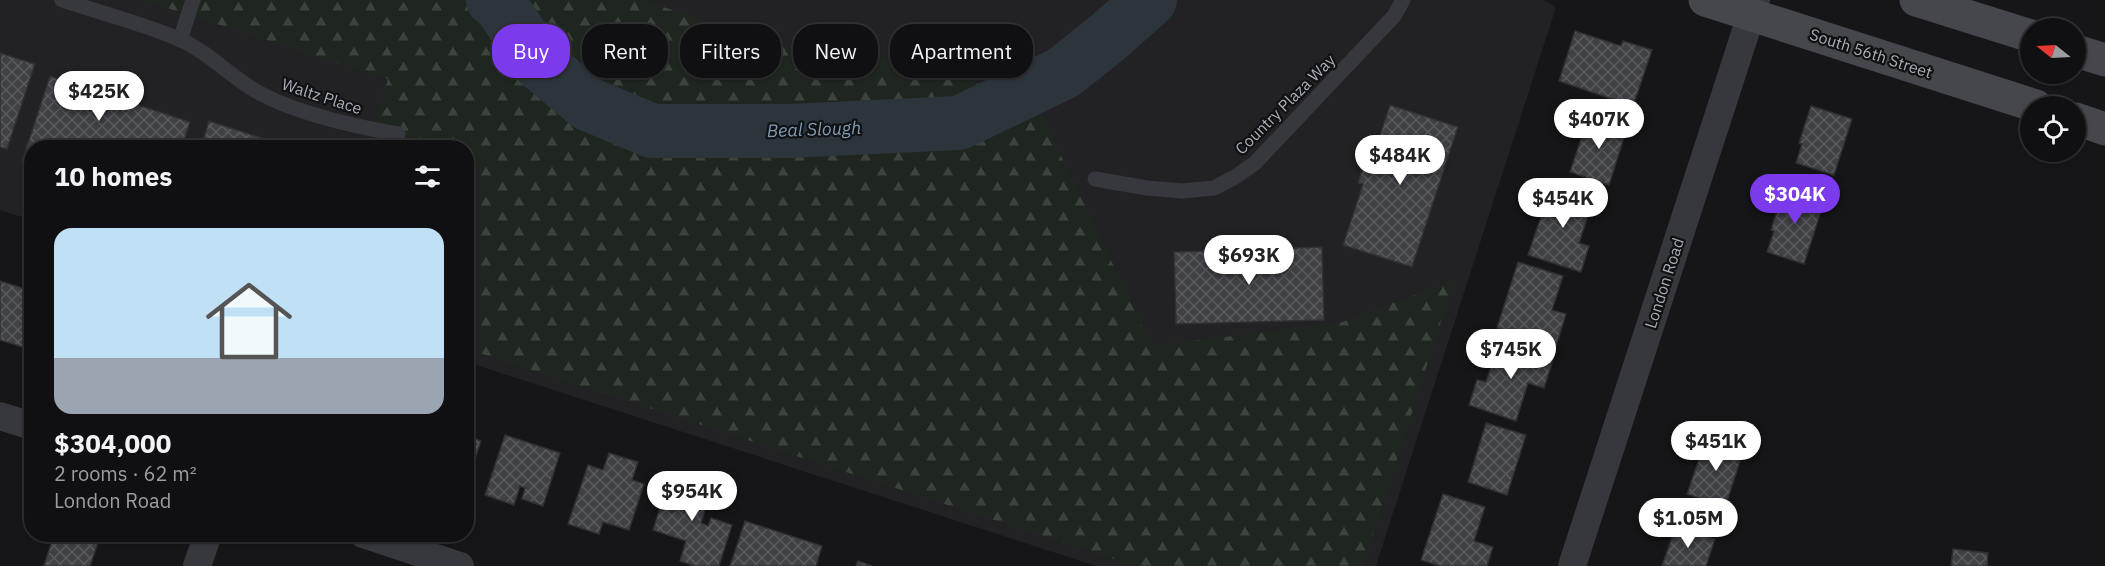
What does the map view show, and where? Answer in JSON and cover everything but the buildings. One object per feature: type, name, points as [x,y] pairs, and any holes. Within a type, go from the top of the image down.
[{"type":"main road","name":"South 56th Street","points":[[1705,0],[1754,8],[2020,100]]},
{"type":"main road","points":[[1916,0],[2020,33]]},
{"type":"main road","points":[[2086,54],[2105,60]]},
{"type":"main road","points":[[2086,122],[2105,129]]},
{"type":"street","name":"London Road","points":[[1572,566],[1754,8]]},
{"type":"street","points":[[0,416],[24,424]]},
{"type":"street","points":[[197,566],[205,542]]},
{"type":"street","points":[[387,542],[460,566]]},
{"type":"lane","name":"Waltz Place","points":[[62,0],[180,40],[212,58],[251,88],[278,102],[353,126],[398,134]]},
{"type":"lane","points":[[180,40],[193,0]]},
{"type":"lane","name":"Country Plaza Way","points":[[1095,179],[1148,188],[1182,190],[1214,188],[1235,177],[1255,163],[1350,64],[1394,16],[1403,0]]},
{"type":"shaded area","points":[[0,0],[1543,0],[1556,7],[1376,566],[1096,566],[474,364],[474,140],[24,140],[24,218],[0,210]]},
{"type":"green space","points":[[142,0],[642,0],[714,24],[680,24],[680,78],[781,78],[781,46],[793,50],[793,78],[878,78],[878,61],[890,57],[890,78],[961,78],[1035,102],[1152,346],[1340,323],[1454,280],[1363,566],[1136,566],[474,351],[474,140],[369,140],[388,79]]},
{"type":"waterway","name":"Beal Slough","points":[[493,0],[501,6],[540,64],[588,104],[652,131],[789,131],[959,123],[1063,73],[1150,0]]}]
